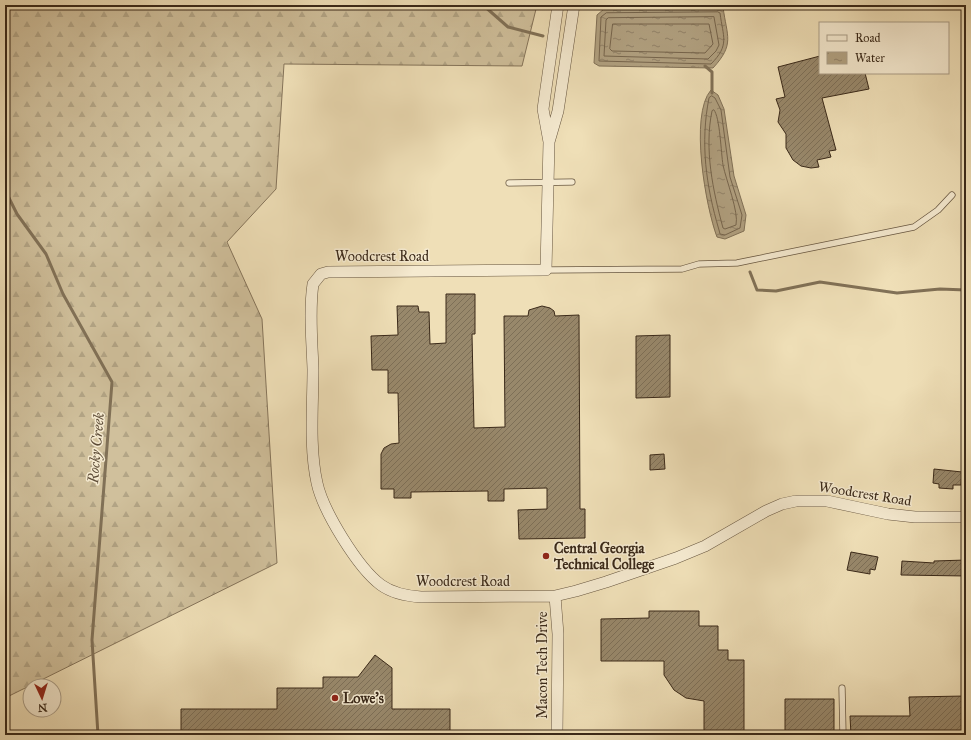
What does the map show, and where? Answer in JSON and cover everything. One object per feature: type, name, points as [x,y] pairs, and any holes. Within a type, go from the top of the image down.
[{"type":"street","points":[[546,270],[549,142],[543,109],[558,5]]},
{"type":"street","points":[[549,142],[558,111],[574,5]]},
{"type":"street","name":"Woodcrest Road","points":[[546,270],[349,271],[321,274],[313,284],[311,292],[314,455],[317,484],[326,509],[346,544],[368,573],[381,585],[407,596],[421,597],[555,596],[606,582],[676,558],[705,546],[766,511],[782,504],[796,501],[827,501],[888,514],[915,517],[966,517]]},
{"type":"street","name":"Macon Tech Drive","points":[[555,596],[558,634],[557,735]]},
{"type":"lane","points":[[508,183],[572,182]]},
{"type":"lane","points":[[546,270],[682,269],[699,264],[737,263],[914,227],[938,210],[952,195]]},
{"type":"lane","points":[[842,688],[843,735]]},
{"type":"green space","points":[[5,5],[537,5],[522,66],[284,64],[276,189],[227,242],[262,319],[277,563],[45,678],[22,678],[22,690],[5,698]]},
{"type":"water","points":[[723,7],[728,40],[724,53],[713,68],[599,66],[594,63],[597,15],[604,9],[705,9]]},
{"type":"water","points":[[711,90],[718,95],[724,109],[734,176],[746,215],[744,231],[725,239],[717,237],[704,184],[700,140],[701,119],[704,102]]},
{"type":"building","points":[[819,56],[819,74],[865,74],[869,89],[822,98],[836,150],[829,151],[831,157],[817,160],[819,167],[811,168],[801,166],[793,160],[786,148],[786,134],[778,122],[780,110],[776,99],[785,97],[778,67]]},
{"type":"building","points":[[446,294],[475,294],[475,334],[472,334],[474,428],[505,427],[504,316],[528,316],[529,310],[542,306],[550,308],[554,311],[555,316],[579,315],[580,509],[585,509],[585,538],[519,539],[518,510],[547,509],[547,488],[504,489],[504,501],[488,501],[488,491],[411,492],[411,498],[394,498],[394,489],[381,489],[381,454],[384,448],[391,444],[399,443],[398,393],[388,393],[388,370],[372,370],[371,336],[398,335],[397,306],[418,306],[419,312],[429,312],[430,344],[446,343]]},
{"type":"building","points":[[670,335],[670,397],[636,398],[636,336]]},
{"type":"building","points":[[664,454],[665,469],[650,470],[650,455]]},
{"type":"building","points":[[934,469],[962,472],[961,485],[953,485],[953,489],[939,488],[939,484],[933,483]]},
{"type":"building","points":[[851,552],[878,557],[875,570],[870,569],[870,574],[847,570]]},
{"type":"building","points":[[966,560],[966,576],[901,575],[902,561],[934,563],[934,561]]},
{"type":"building","points":[[649,611],[699,611],[699,626],[718,626],[718,650],[728,650],[728,660],[744,660],[744,735],[704,735],[704,701],[686,698],[674,690],[664,675],[664,661],[601,661],[601,619],[649,618]]},
{"type":"building","name":"Lowe's","points":[[375,655],[392,668],[392,709],[450,709],[450,735],[181,735],[181,709],[277,709],[277,688],[323,688],[323,677],[358,677]]},
{"type":"building","points":[[966,696],[966,735],[851,735],[850,716],[910,716],[909,697]]},
{"type":"building","points":[[785,699],[834,699],[834,735],[785,735]]},
{"type":"waterway","points":[[483,5],[508,27],[543,36]]},
{"type":"waterway","points":[[705,66],[712,72],[712,93]]},
{"type":"waterway","name":"Rocky Creek","points":[[5,190],[17,214],[46,254],[63,294],[112,382],[92,640],[98,735]]},
{"type":"waterway","points":[[750,272],[757,290],[776,291],[820,282],[897,293],[940,289],[966,290]]},
{"type":"place","name":"Central Georgia Technical College","points":[[546,556]]},
{"type":"place","name":"Lowe's","points":[[335,698]]}]
